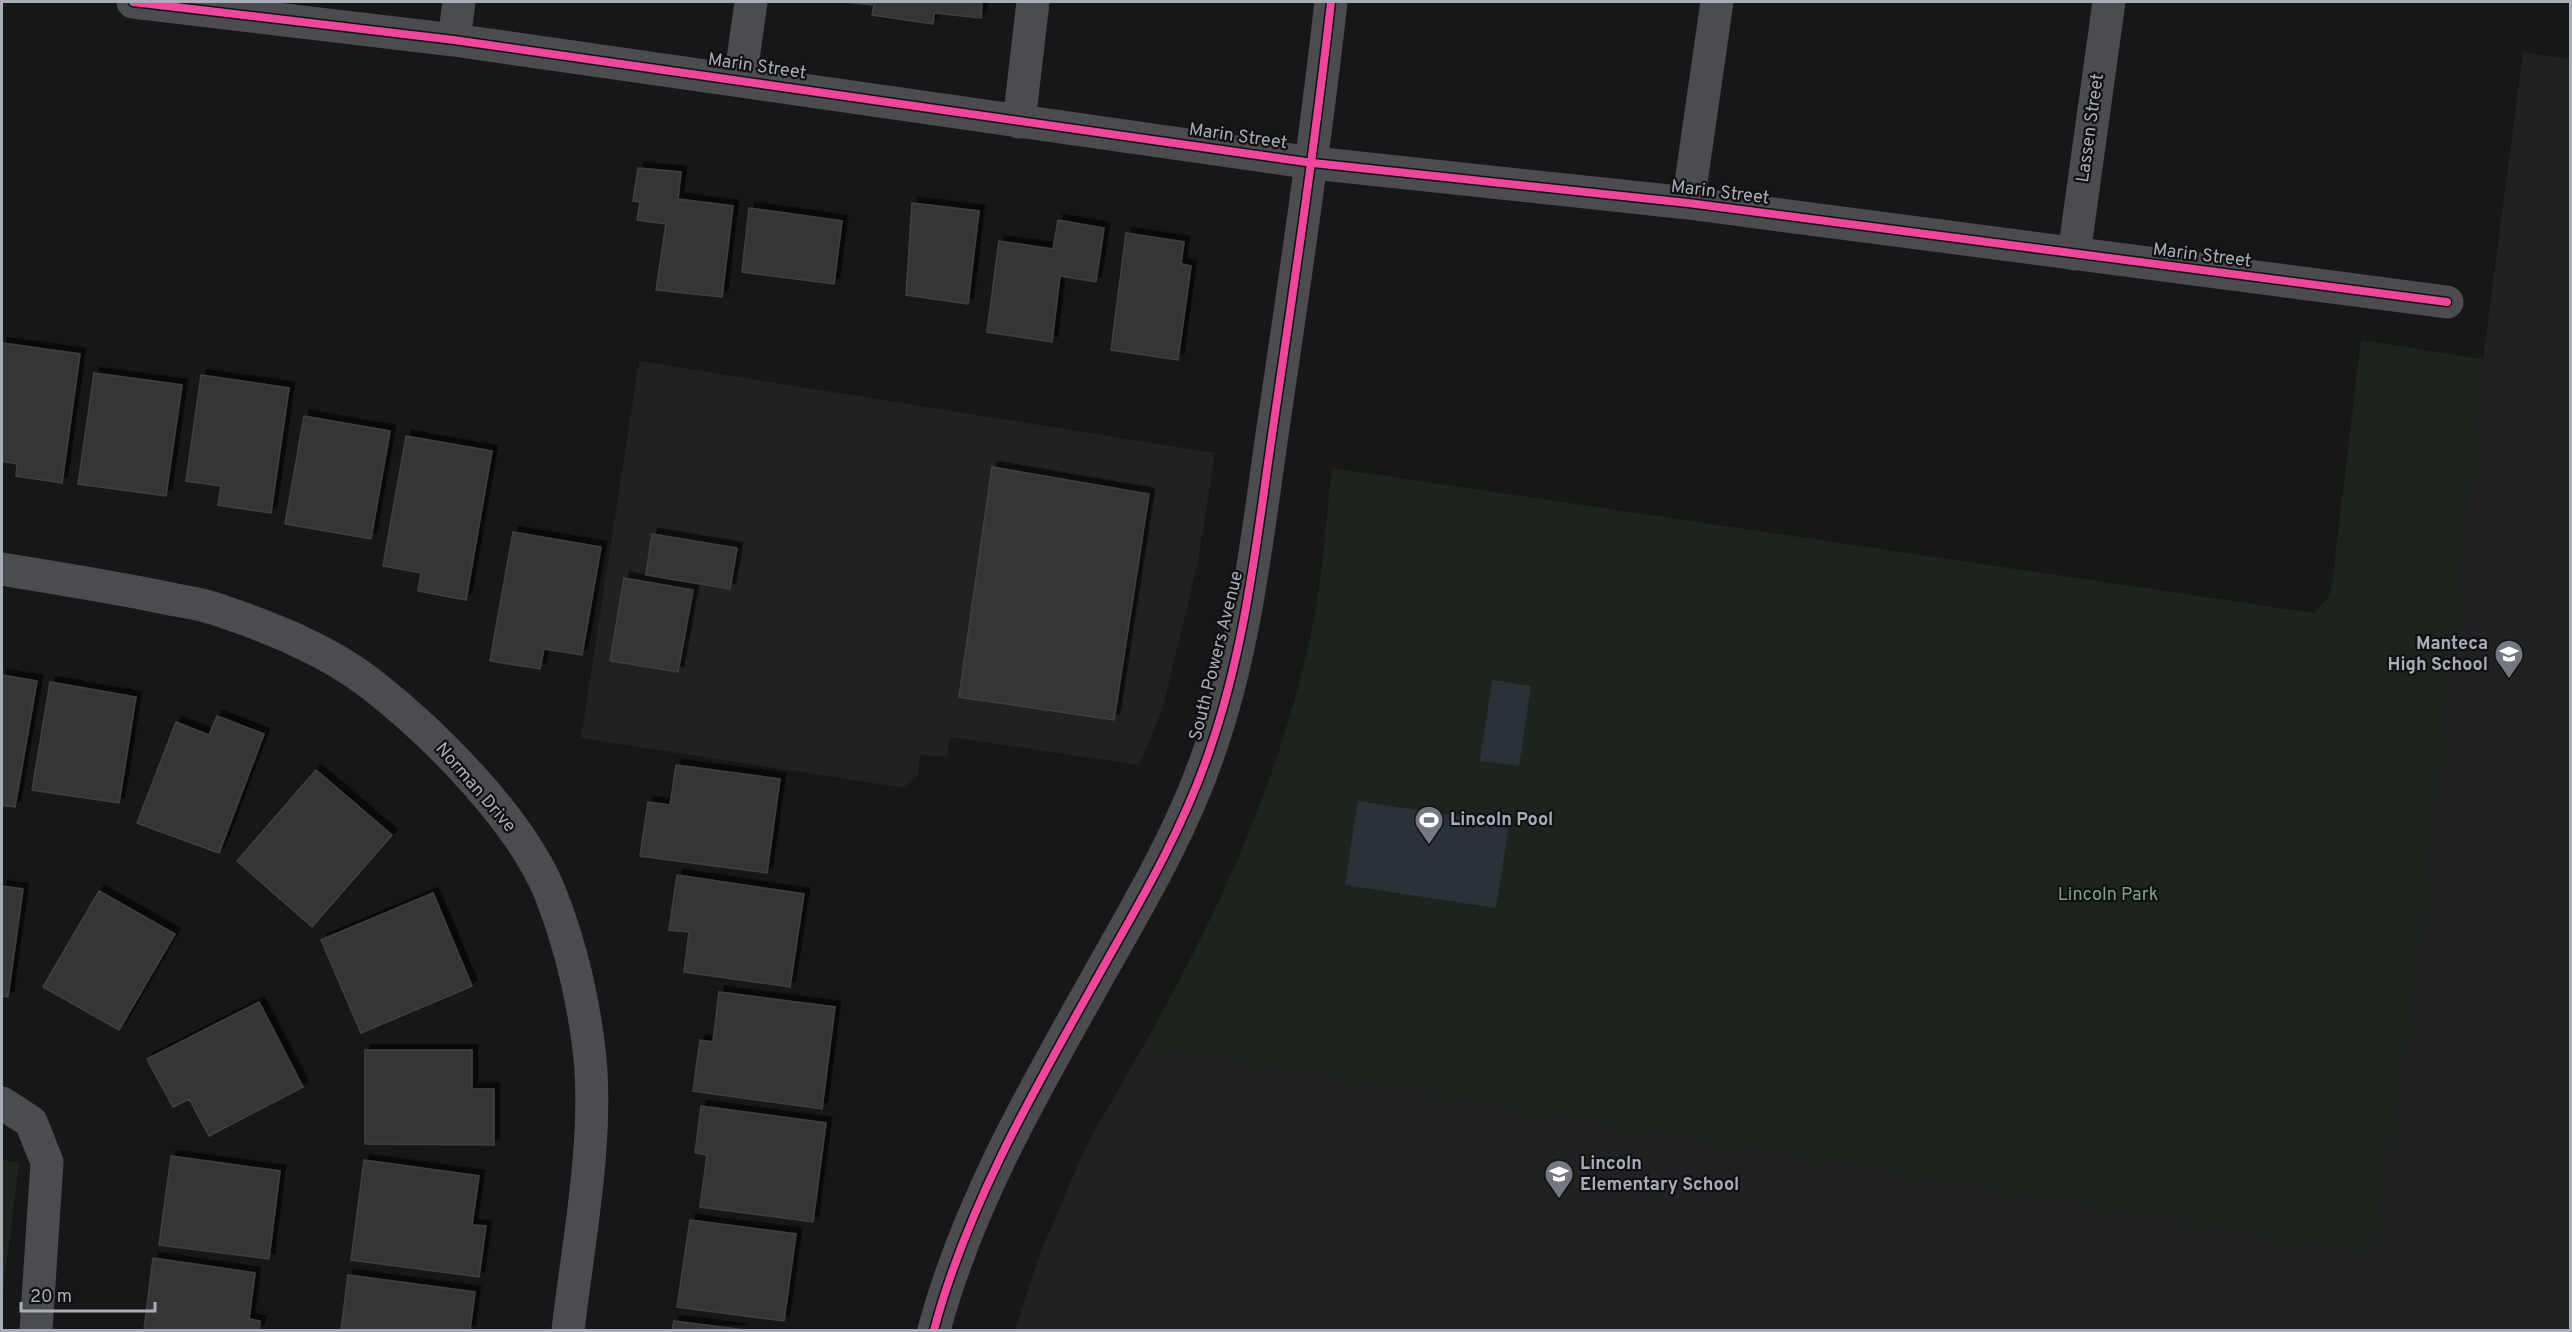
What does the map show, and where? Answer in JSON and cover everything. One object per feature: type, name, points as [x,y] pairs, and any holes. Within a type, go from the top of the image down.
[{"type":"street","name":"Marin Street","points":[[147,2],[454,40],[1313,163],[1688,203],[2447,303]]},
{"type":"street","points":[[454,40],[459,2]]},
{"type":"street","points":[[740,80],[751,2]]},
{"type":"street","points":[[1019,122],[1033,2]]},
{"type":"street","name":"South Powers Avenue","points":[[934,1330],[967,1233],[997,1166],[1037,1084],[1136,909],[1188,804],[1209,753],[1233,671],[1253,570],[1313,163],[1331,2]]},
{"type":"street","points":[[1688,203],[1717,2]]},
{"type":"street","name":"Lassen Street","points":[[2074,254],[2109,2]]},
{"type":"street","name":"Norman Drive","points":[[2,569],[108,586],[213,608],[295,639],[370,683],[433,739],[486,794],[523,842],[551,893],[568,947],[581,998],[590,1058],[592,1117],[568,1330]]},
{"type":"street","points":[[2,1103],[31,1122],[47,1162],[36,1330]]},
{"type":"shaded area","name":"Lincoln Elementary School","points":[[2523,52],[2570,59],[2570,1330],[1015,1330],[1039,1256],[1086,1146],[1144,1045],[2372,1254],[2413,1001],[2483,359]]},
{"type":"shaded area","points":[[639,361],[1215,453],[1198,562],[1162,711],[1139,765],[950,737],[947,757],[920,755],[918,775],[905,788],[581,738]]},
{"type":"shaded area","points":[[1492,680],[1531,686],[1519,766],[1480,761]]},
{"type":"shaded area","name":"Lincoln Pool","points":[[1358,801],[1509,824],[1496,908],[1345,885]]},
{"type":"green space","name":"Lincoln Park","points":[[2361,340],[2483,359],[2413,1001],[2372,1254],[1144,1045],[1172,995],[1221,896],[1263,796],[1281,744],[1297,690],[1315,614],[1332,468],[2314,613],[2328,598],[2332,584]]},
{"type":"green space","points":[[2,1160],[19,1163],[2,1301]]},
{"type":"building","points":[[843,2],[982,2],[981,18],[934,13],[933,24],[872,15],[874,5]]},
{"type":"building","points":[[638,168],[681,172],[678,199],[733,206],[722,297],[656,290],[666,224],[637,220],[640,202],[633,201]]},
{"type":"building","points":[[912,203],[979,211],[968,304],[906,295]]},
{"type":"building","points":[[749,208],[842,221],[834,284],[742,272]]},
{"type":"building","points":[[1058,220],[1104,228],[1096,282],[1060,276],[1052,342],[987,332],[999,241],[1053,249]]},
{"type":"building","points":[[1126,233],[1184,242],[1181,264],[1191,266],[1178,360],[1111,350]]},
{"type":"building","points":[[2,343],[80,354],[62,483],[16,476],[17,464],[2,461]]},
{"type":"building","points":[[94,373],[182,385],[166,496],[78,484]]},
{"type":"building","points":[[201,375],[289,388],[271,513],[218,505],[221,486],[186,481]]},
{"type":"building","points":[[304,416],[390,431],[371,539],[285,524]]},
{"type":"building","points":[[406,436],[492,451],[466,600],[418,591],[421,573],[383,566]]},
{"type":"building","points":[[992,467],[1149,494],[1114,720],[959,697]]},
{"type":"building","points":[[513,532],[601,547],[582,655],[544,649],[540,669],[490,661]]},
{"type":"building","points":[[652,534],[737,548],[730,589],[646,575]]},
{"type":"building","points":[[624,578],[693,590],[678,672],[610,661]]},
{"type":"building","points":[[2,675],[37,681],[15,807],[2,805]]},
{"type":"building","points":[[50,682],[136,697],[119,803],[32,790]]},
{"type":"building","points":[[217,716],[264,734],[219,853],[137,823],[176,722],[209,735]]},
{"type":"building","points":[[676,765],[780,779],[767,873],[640,856],[648,802],[670,805]]},
{"type":"building","points":[[316,770],[392,835],[312,927],[237,861]]},
{"type":"building","points":[[677,875],[804,894],[790,987],[684,972],[689,932],[669,930]]},
{"type":"building","points":[[2,886],[23,889],[8,997],[2,996]]},
{"type":"building","points":[[99,891],[175,934],[119,1030],[43,987]]},
{"type":"building","points":[[433,893],[472,986],[361,1033],[321,940]]},
{"type":"building","points":[[719,992],[835,1007],[822,1109],[693,1091],[700,1040],[713,1042]]},
{"type":"building","points":[[259,1002],[303,1087],[209,1136],[189,1099],[173,1107],[147,1059]]},
{"type":"building","points":[[365,1050],[472,1050],[472,1089],[494,1089],[494,1145],[365,1144]]},
{"type":"building","points":[[701,1106],[826,1123],[813,1222],[700,1207],[707,1155],[695,1153]]},
{"type":"building","points":[[171,1156],[280,1171],[269,1259],[159,1245]]},
{"type":"building","points":[[364,1160],[479,1176],[472,1225],[486,1226],[479,1277],[351,1260]]},
{"type":"building","points":[[690,1220],[796,1234],[784,1321],[677,1307]]},
{"type":"building","points":[[153,1258],[255,1273],[249,1319],[260,1321],[259,1330],[144,1330]]},
{"type":"building","points":[[348,1275],[475,1292],[470,1330],[341,1330]]},
{"type":"building","points":[[674,1321],[744,1330],[672,1330]]},
{"type":"cycle path","points":[[133,2],[454,40],[1313,163],[1688,203],[2447,302]]},
{"type":"cycle path","points":[[934,1330],[949,1280],[988,1184],[1034,1091],[1164,856],[1189,805],[1222,712],[1249,592],[1304,215],[1331,2]]},
{"type":"place","name":"Manteca High School","points":[[2509,680]]},
{"type":"place","name":"Lincoln Pool","points":[[1429,846]]},
{"type":"place","name":"Lincoln Elementary School","points":[[1559,1200]]}]
